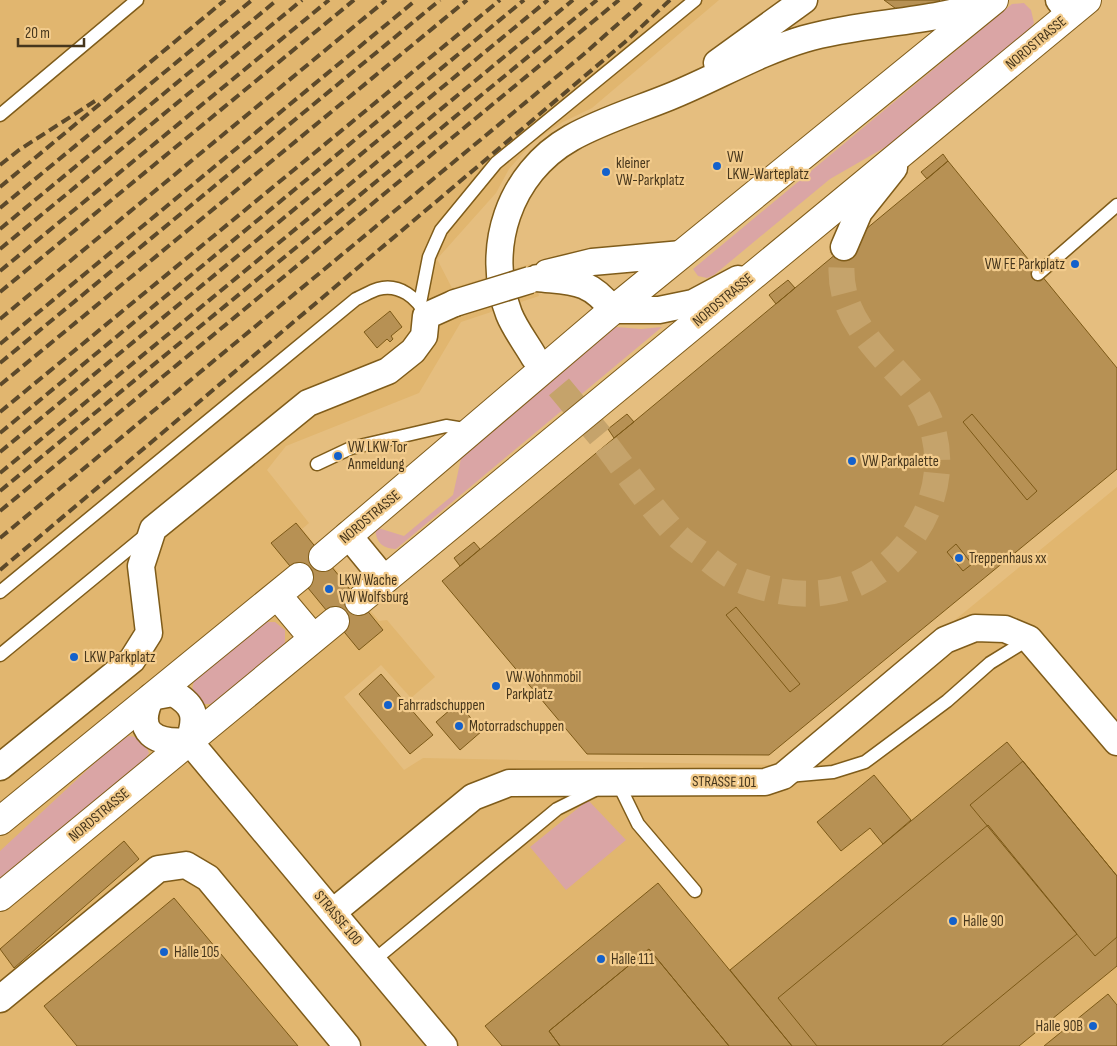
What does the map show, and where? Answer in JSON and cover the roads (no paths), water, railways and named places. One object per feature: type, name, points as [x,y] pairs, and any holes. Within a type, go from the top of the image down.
[{"type":"street","points":[[672,96],[804,0]]},
{"type":"street","points":[[534,357],[510,314],[498,267],[500,242],[507,216],[518,191],[535,168],[553,150],[571,138],[672,96],[746,62],[804,39],[853,28],[942,16],[992,2]]},
{"type":"street","name":"NORDSTRASSE","points":[[323,557],[613,310],[992,2]]},
{"type":"street","name":"NORDSTRASSE","points":[[360,601],[912,145],[1072,5]]},
{"type":"street","points":[[844,247],[859,212],[912,145]]},
{"type":"street","points":[[0,767],[132,660],[149,633],[141,566],[153,528],[308,403],[388,371],[413,351],[424,336],[423,309],[455,303],[533,279],[557,269],[592,262],[682,254]]},
{"type":"street","points":[[533,279],[580,283],[601,294],[613,310],[659,310],[694,303],[766,264]]},
{"type":"street","points":[[348,535],[385,580]]},
{"type":"street","points":[[0,822],[150,697],[299,577]]},
{"type":"street","points":[[277,595],[313,638]]},
{"type":"street","name":"NORDSTRASSE","points":[[0,897],[335,621]]},
{"type":"street","name":"STRASSE 101","points":[[333,912],[479,793],[509,783],[618,781],[765,782],[783,776],[946,640],[976,628],[1005,629],[1029,639],[1117,742]]},
{"type":"street","points":[[173,693],[185,700],[193,712],[194,724],[189,741],[169,742],[158,740],[149,732],[144,710],[150,697],[173,693]]},
{"type":"street","name":"STRASSE 100","points":[[189,741],[444,1046]]},
{"type":"street","points":[[0,999],[158,869],[186,865],[208,878],[346,1046]]},
{"type":"lane","points":[[0,115],[137,0]]},
{"type":"lane","points":[[423,309],[428,257],[441,230],[496,163],[695,0]]},
{"type":"lane","points":[[1038,274],[1117,205]]},
{"type":"lane","points":[[0,592],[356,299],[379,288],[402,290],[423,309]]},
{"type":"lane","points":[[317,464],[351,448],[446,426],[473,430]]},
{"type":"lane","points":[[0,655],[153,528]]},
{"type":"lane","points":[[783,776],[833,772],[865,762],[947,700],[990,663],[1029,639]]},
{"type":"lane","points":[[373,961],[557,809],[618,781],[638,824],[695,892]]},
{"type":"tunnel","points":[[606,445],[647,500],[677,535],[724,571],[741,581],[784,592],[820,593],[854,585],[887,565],[903,549],[917,530],[927,510],[934,489],[937,468],[936,446],[931,424],[921,402],[880,354],[859,327],[851,313],[842,283],[844,247]]},
{"type":"tunnel","points":[[534,357],[600,436]]},
{"type":"railway","points":[[0,187],[225,0]]},
{"type":"railway","points":[[0,208],[252,0]]},
{"type":"railway","points":[[0,229],[277,0]]},
{"type":"railway","points":[[0,249],[302,0]]},
{"type":"railway","points":[[0,271],[329,0]]},
{"type":"railway","points":[[0,292],[354,0]]},
{"type":"railway","points":[[0,319],[386,0]]},
{"type":"railway","points":[[0,344],[416,0]]},
{"type":"railway","points":[[0,363],[440,0]]},
{"type":"railway","points":[[0,385],[467,0]]},
{"type":"railway","points":[[0,412],[500,0]]},
{"type":"railway","points":[[0,433],[524,0]]},
{"type":"railway","points":[[0,452],[548,0]]},
{"type":"railway","points":[[0,473],[573,0]]},
{"type":"railway","points":[[0,491],[597,0]]},
{"type":"railway","points":[[0,511],[619,0]]},
{"type":"railway","points":[[0,538],[584,54],[645,0]]},
{"type":"railway","points":[[0,570],[625,42],[670,0]]},
{"type":"railway","points":[[0,165],[19,150],[95,101]]},
{"type":"place","name":"VW LKW-Warteplatz","points":[[717,166]]},
{"type":"place","name":"kleiner VW-Parkplatz","points":[[606,172]]},
{"type":"place","name":"VW FE Parkplatz","points":[[1075,264]]},
{"type":"place","name":"VW LKW Tor Anmeldung","points":[[338,456]]},
{"type":"place","name":"VW Parkpalette","points":[[852,461]]},
{"type":"place","name":"Treppenhaus xx","points":[[959,558]]},
{"type":"place","name":"LKW Wache VW Wolfsburg","points":[[329,589]]},
{"type":"place","name":"LKW Parkplatz","points":[[74,657]]},
{"type":"place","name":"VW Wohnmobil Parkplatz","points":[[496,686]]},
{"type":"place","name":"Fahrradschuppen","points":[[388,705]]},
{"type":"place","name":"Motorradschuppen","points":[[459,726]]},
{"type":"place","name":"Halle 90","points":[[953,921]]},
{"type":"place","name":"Halle 105","points":[[164,952]]},
{"type":"place","name":"Halle 111","points":[[601,959]]},
{"type":"place","name":"Halle 90B","points":[[1093,1026]]}]
